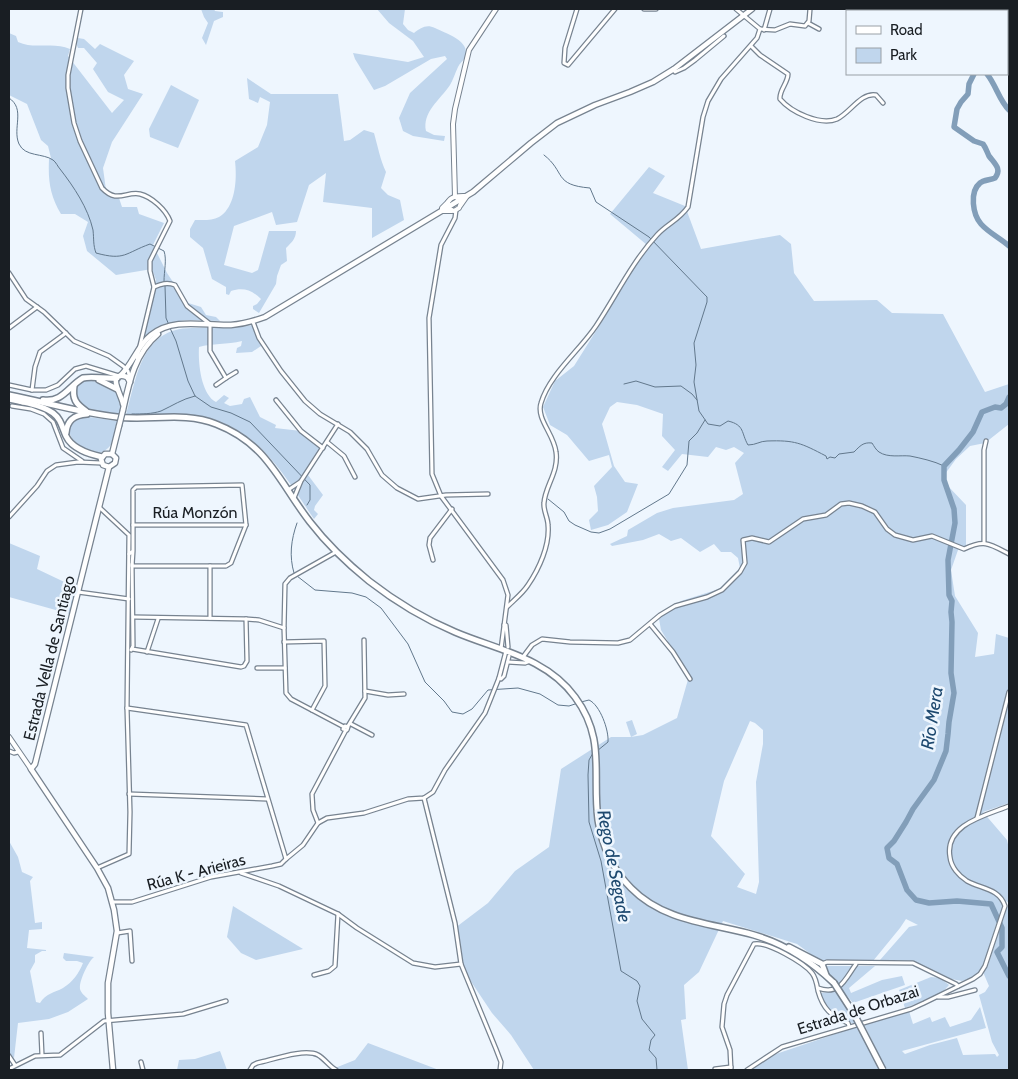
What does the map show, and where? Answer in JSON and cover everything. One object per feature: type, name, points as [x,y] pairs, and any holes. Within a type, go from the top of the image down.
[{"type":"highway","points":[[9,399],[52,401],[67,393],[83,378],[119,378]]},
{"type":"highway","points":[[94,378],[119,378]]},
{"type":"highway","points":[[74,385],[72,394],[75,402],[91,413]]},
{"type":"highway","points":[[9,395],[47,409],[60,420],[70,443],[102,460]]},
{"type":"highway","points":[[20,399],[91,413],[134,419],[177,417],[214,423],[236,432],[267,460],[312,524],[337,552],[368,580],[410,610],[456,633],[530,660],[552,674],[573,694],[587,717],[596,746],[598,818],[601,835],[613,864],[630,888],[651,904],[671,914],[769,944],[796,949],[822,964],[827,976]]},
{"type":"highway","points":[[66,436],[67,427],[73,417],[91,413]]},
{"type":"highway","points":[[784,946],[834,983],[850,1008],[883,1070]]},
{"type":"main road","points":[[123,410],[119,378],[151,335],[160,330],[189,323],[230,325],[253,322],[265,317],[442,212],[452,209],[458,199],[467,196],[489,180],[557,123],[595,105],[653,82],[673,70],[752,9]]},
{"type":"main road","name":"Estrada Vella de Santiago","points":[[31,769],[34,764],[109,467],[113,466],[116,460],[112,454],[130,381],[139,356],[145,346],[159,333],[173,326]]},
{"type":"main road","points":[[119,378],[125,376],[130,381]]},
{"type":"main road","points":[[119,378],[124,391],[128,388]]},
{"type":"main road","points":[[109,467],[104,466],[102,460],[107,453],[112,454]]},
{"type":"main road","points":[[31,769],[97,868],[108,888],[112,902],[117,933],[108,983],[108,1020],[114,1070]]},
{"type":"street","points":[[81,9],[68,75],[68,88],[74,123],[80,141],[102,188],[107,193],[123,196],[141,194],[158,205],[170,221],[150,261],[150,271],[154,287],[133,373]]},
{"type":"street","points":[[460,206],[453,124],[458,92],[469,50],[496,9]]},
{"type":"street","points":[[577,9],[564,48],[564,63],[568,65],[615,9]]},
{"type":"street","points":[[644,9],[656,9]]},
{"type":"street","points":[[736,9],[762,30],[775,30],[790,24],[805,26],[808,23]]},
{"type":"street","points":[[507,607],[528,586],[545,548],[548,526],[543,503],[554,474],[557,453],[550,432],[540,415],[540,404],[546,389],[582,346],[652,241],[681,216],[688,207],[703,117],[708,101],[721,79],[757,38],[770,9]]},
{"type":"street","points":[[808,23],[810,9]]},
{"type":"street","points":[[808,23],[819,29]]},
{"type":"street","points":[[673,70],[675,72],[684,68],[724,36]]},
{"type":"street","points":[[751,46],[760,55],[788,74],[780,99],[808,118],[836,120],[864,97],[871,94],[876,95],[883,103]]},
{"type":"street","points":[[452,209],[460,206],[467,196]]},
{"type":"street","points":[[442,212],[442,208],[451,198],[458,199]]},
{"type":"street","points":[[448,202],[455,218],[442,245],[429,318],[432,474],[441,496],[504,580],[508,595],[503,625],[508,662],[504,676],[501,679],[499,678]]},
{"type":"street","points":[[9,273],[26,299],[77,343],[109,356],[119,378]]},
{"type":"street","points":[[154,287],[163,284],[175,285],[186,306],[210,324],[210,351],[226,378]]},
{"type":"street","points":[[9,328],[37,307]]},
{"type":"street","points":[[253,322],[259,338],[295,390],[320,414],[350,432],[367,449],[382,475],[397,488],[418,499],[488,494]]},
{"type":"street","points":[[32,390],[35,367],[40,352],[66,333]]},
{"type":"street","points":[[9,386],[32,390],[46,390],[53,388],[80,367],[91,366],[130,381]]},
{"type":"street","points":[[104,371],[119,378]]},
{"type":"street","points":[[216,386],[236,372]]},
{"type":"street","points":[[276,400],[301,431],[323,448]]},
{"type":"street","points":[[12,406],[44,414],[53,422],[63,448],[83,462]]},
{"type":"street","points":[[294,498],[301,482],[338,424]]},
{"type":"street","points":[[984,542],[984,450],[986,440]]},
{"type":"street","points":[[327,442],[344,456],[355,477]]},
{"type":"street","points":[[9,517],[47,471],[56,465],[102,460]]},
{"type":"street","points":[[288,490],[301,482]]},
{"type":"street","name":"Rúa Monzón","points":[[242,485],[246,525],[133,525],[133,490],[136,487],[242,485]]},
{"type":"street","points":[[523,657],[532,645],[542,639],[618,644],[635,637],[660,615],[675,606],[707,598],[722,590],[740,572],[745,563],[743,540],[752,538],[768,542],[803,519],[826,515],[841,504],[849,503],[862,506],[875,512],[887,529],[896,535],[913,540],[932,536],[964,549],[984,542],[1009,554]]},
{"type":"street","points":[[97,868],[129,854],[130,794],[127,708],[129,535],[100,508]]},
{"type":"street","points":[[432,560],[429,545],[430,538],[452,509]]},
{"type":"street","points":[[132,566],[133,525]]},
{"type":"street","points":[[132,566],[226,566],[231,563],[246,525]]},
{"type":"street","points":[[129,554],[133,551]]},
{"type":"street","points":[[337,552],[290,578],[285,584],[284,642],[286,693],[291,699],[312,710],[347,727],[372,736]]},
{"type":"street","points":[[128,654],[132,648],[133,617],[132,556],[129,554]]},
{"type":"street","points":[[210,566],[210,618]]},
{"type":"street","points":[[78,592],[129,599]]},
{"type":"street","points":[[128,617],[131,614],[133,617],[158,619],[246,618],[284,628]]},
{"type":"street","points":[[128,646],[147,652],[241,667],[247,661],[246,618]]},
{"type":"street","points":[[147,652],[158,619]]},
{"type":"street","points":[[650,624],[674,652],[690,679]]},
{"type":"street","points":[[127,708],[246,725],[286,859],[303,845],[318,823],[327,818],[364,813],[408,799],[424,798],[433,792],[445,770],[485,713],[499,678],[506,651],[506,626],[503,625]]},
{"type":"street","points":[[284,642],[324,640],[325,686],[312,710]]},
{"type":"street","points":[[318,823],[313,810],[312,794],[347,727],[365,698],[364,640]]},
{"type":"street","points":[[508,662],[525,663],[530,660]]},
{"type":"street","points":[[257,668],[285,668]]},
{"type":"street","points":[[365,691],[388,695],[404,694]]},
{"type":"street","points":[[977,819],[1009,692]]},
{"type":"street","points":[[9,737],[31,769]]},
{"type":"street","points":[[9,751],[18,752]]},
{"type":"street","points":[[130,794],[267,799]]},
{"type":"street","points":[[424,798],[455,923],[461,964],[501,1062],[500,1070]]},
{"type":"street","points":[[1009,806],[964,825],[956,833],[951,843],[949,854],[951,864],[967,882],[998,894],[1005,906],[1009,904]]},
{"type":"street","name":"Rúa K - Arieiras","points":[[112,902],[132,902],[212,877],[280,864],[286,859]]},
{"type":"street","points":[[241,872],[279,886],[338,914],[413,963],[435,968],[461,964]]},
{"type":"street","name":"Estrada de Orbazai","points":[[747,1070],[782,1048],[849,1026],[911,1009],[980,974],[1005,906]]},
{"type":"street","points":[[314,975],[329,971],[335,966],[338,914]]},
{"type":"street","points":[[117,933],[130,931],[132,961]]},
{"type":"street","points":[[714,1069],[731,1069],[730,1050],[722,1027],[724,1004],[754,944],[769,944],[805,962],[813,974],[826,1011],[849,1026]]},
{"type":"street","points":[[822,964],[827,962],[913,963],[958,984],[958,986]]},
{"type":"street","points":[[818,988],[833,991],[842,984],[856,963]]},
{"type":"street","points":[[937,997],[941,999],[948,998],[975,990]]},
{"type":"street","points":[[9,1069],[25,1060],[42,1055],[60,1055],[98,1024],[108,1020],[183,1014],[226,1001]]},
{"type":"street","points":[[41,1033],[42,1055]]},
{"type":"street","points":[[250,1070],[257,1063],[309,1052],[319,1055],[336,1070]]},
{"type":"street","points":[[9,1056],[15,1065]]},
{"type":"street","points":[[141,1062],[143,1070]]},
{"type":"green space","points":[[201,9],[214,9],[215,11],[223,12],[223,17],[214,21],[206,45],[202,38],[208,23]]},
{"type":"green space","points":[[377,9],[405,9],[403,24],[408,30],[414,33],[429,26],[456,38],[465,47],[465,58],[450,85],[429,112],[425,124],[426,131],[434,135],[445,136],[444,141],[413,136],[403,131],[399,118],[410,93],[447,59],[445,56],[431,59],[385,86],[374,90],[355,59],[353,53],[408,62],[424,57],[413,41],[389,23]]},
{"type":"green space","points":[[9,33],[16,36],[18,42],[24,44],[57,46],[70,49],[68,56],[112,113],[124,100],[108,92],[93,69],[97,63],[84,48],[78,48],[76,43],[78,38],[84,39],[95,49],[100,44],[134,61],[124,75],[128,89],[143,94],[112,142],[103,168],[106,190],[119,198],[122,207],[137,207],[139,214],[164,223],[153,245],[167,273],[185,302],[201,307],[206,315],[216,317],[220,321],[180,321],[168,325],[145,342],[144,334],[156,280],[152,269],[116,275],[87,251],[83,236],[88,222],[75,214],[61,214],[50,188],[49,159],[51,158],[48,146],[41,140],[27,104],[9,95]]},
{"type":"green space","points":[[247,78],[271,94],[338,94],[344,141],[350,140],[364,130],[374,133],[386,172],[381,188],[388,195],[400,200],[404,220],[372,238],[372,208],[323,202],[326,173],[309,185],[297,222],[276,225],[272,212],[234,226],[224,265],[252,273],[258,270],[269,231],[296,231],[294,239],[286,248],[287,261],[281,265],[276,284],[259,313],[253,309],[253,306],[261,299],[254,293],[239,289],[231,291],[229,295],[226,294],[226,287],[212,279],[203,248],[190,237],[190,229],[195,220],[216,218],[225,212],[234,192],[235,161],[258,147],[267,125],[270,102],[260,97],[258,103],[249,99]]},
{"type":"green space","points":[[171,85],[199,100],[178,148],[150,137],[149,129]]},
{"type":"green space","points":[[649,167],[665,176],[653,193],[685,206],[701,249],[780,235],[791,244],[794,273],[814,301],[877,300],[892,313],[943,314],[985,392],[1009,384],[1009,424],[985,443],[970,446],[956,459],[945,474],[947,485],[966,505],[966,547],[958,550],[951,570],[955,596],[978,633],[975,657],[994,654],[996,634],[1009,638],[1009,803],[983,812],[1007,840],[1009,849],[1009,903],[1006,901],[997,921],[985,962],[978,973],[962,981],[951,979],[914,961],[880,960],[909,927],[918,925],[906,919],[873,961],[821,960],[797,944],[723,921],[699,972],[684,985],[686,1019],[681,1020],[688,1070],[534,1070],[466,974],[455,928],[488,903],[515,871],[549,847],[561,769],[611,737],[643,735],[677,718],[689,676],[661,630],[659,619],[681,601],[719,589],[740,568],[738,558],[731,552],[721,552],[714,544],[700,552],[681,538],[671,541],[659,534],[643,540],[612,546],[610,544],[627,536],[628,530],[657,513],[673,508],[734,500],[743,494],[735,463],[744,453],[734,447],[726,450],[716,447],[708,457],[682,454],[668,471],[662,467],[675,450],[662,436],[663,414],[637,405],[617,402],[610,407],[602,424],[614,466],[625,482],[638,484],[627,512],[608,525],[591,530],[589,520],[598,511],[594,486],[612,467],[609,455],[589,461],[567,435],[550,425],[543,407],[555,381],[574,366],[647,245],[610,214]],"holes":[[[750,721],[763,730],[763,744],[756,782],[759,882],[756,894],[737,887],[745,874],[711,836],[724,781]]]},
{"type":"green space","points":[[254,325],[264,344],[252,352],[236,353],[242,341],[199,347],[200,369],[204,385],[211,398],[216,402],[224,395],[229,398],[224,403],[230,406],[242,404],[244,399],[250,397],[260,417],[276,425],[275,428],[301,431],[322,451],[308,475],[323,495],[315,506],[314,510],[318,514],[314,519],[290,483],[264,452],[233,427],[191,415],[126,415],[138,371],[144,357],[162,336],[175,330]]},
{"type":"green space","points":[[88,380],[98,382],[118,393],[122,405],[120,414],[91,410],[79,403],[76,397],[76,390],[80,383]]},
{"type":"green space","points":[[82,416],[118,421],[113,441],[104,451],[99,453],[86,449],[74,441],[70,428],[76,419]]},
{"type":"green space","points":[[9,543],[40,556],[37,569],[77,588],[70,614],[9,597]]},
{"type":"green space","points":[[632,720],[637,734],[631,737],[626,722]]},
{"type":"green space","points":[[9,841],[18,857],[22,872],[33,877],[30,881],[35,923],[42,922],[42,929],[29,930],[27,948],[46,950],[35,955],[35,962],[30,971],[36,1002],[40,1003],[48,995],[67,986],[80,970],[83,963],[66,961],[63,958],[64,953],[94,957],[84,972],[80,986],[81,992],[88,999],[68,1012],[49,1019],[18,1023],[14,1058],[9,1053]]},
{"type":"green space","points":[[233,906],[303,949],[256,960],[241,953],[227,937]]},
{"type":"green space","points":[[1009,906],[1009,1070],[750,1070],[770,1056],[859,1026],[875,1057],[879,1055],[864,1024],[909,1011],[913,1024],[930,1017],[932,1022],[945,1017],[950,1027],[971,1020],[980,1007],[986,1028],[902,1051],[905,1054],[957,1038],[963,1055],[995,1054],[997,1057],[999,1055],[992,1042],[979,995],[985,992],[989,986],[983,972],[988,965],[1006,908]]},
{"type":"green space","points":[[826,966],[875,966],[849,988],[851,993],[882,980],[902,976],[905,985],[853,1003],[827,972]]},
{"type":"green space","points":[[931,977],[940,978],[949,985],[941,994],[905,1008],[899,990]]},
{"type":"green space","points":[[835,991],[857,1023],[850,1023],[838,1018],[825,1005],[821,993]]},
{"type":"green space","points":[[368,1043],[439,1070],[330,1070],[355,1060]]},
{"type":"green space","points":[[220,1051],[227,1070],[177,1070],[179,1060],[195,1059]]},
{"type":"waterway","name":"Río Mera","points":[[974,75],[969,84],[968,94],[957,109],[954,127],[974,141],[983,144],[998,169],[995,178],[981,182],[977,187],[974,192],[973,203],[981,224],[1009,246]]},
{"type":"waterway","name":"Río Mera","points":[[988,75],[1009,110]]},
{"type":"waterway","points":[[9,98],[17,108],[17,138],[19,144],[25,151],[49,158],[56,163],[84,206],[91,222],[96,253],[119,256],[150,244],[164,251],[164,281]]},
{"type":"waterway","points":[[544,155],[551,161],[565,181],[570,184],[590,188],[596,202],[649,237],[707,297],[694,343],[696,365],[694,382],[699,411],[708,424],[720,426],[728,421],[737,425],[742,430],[748,445],[765,441],[798,443],[826,456],[827,459],[830,457],[835,458],[839,454],[854,452],[860,446],[872,443],[883,454],[910,456],[944,466]]},
{"type":"waterway","points":[[165,286],[166,318],[169,325]]},
{"type":"waterway","name":"Rego de Segade","points":[[170,328],[195,396],[211,407],[231,413],[250,422],[310,485],[310,500],[307,505]]},
{"type":"waterway","points":[[624,384],[636,381],[655,387],[681,386],[697,400]]},
{"type":"waterway","points":[[132,414],[158,412],[195,396]]},
{"type":"waterway","name":"Río Mera","points":[[1009,397],[1006,404],[1001,408],[995,407],[982,412],[973,432],[944,466],[944,480],[954,509],[955,523],[948,560],[949,595],[952,601],[951,673],[954,693],[946,751],[934,780],[913,809],[894,841],[887,848],[889,858],[897,864],[907,890],[916,900],[929,903],[957,901],[991,904],[1002,928],[1002,947],[997,952],[1009,976]]},
{"type":"waterway","points":[[548,499],[564,512],[569,521],[575,525],[591,532],[599,533],[610,529],[669,494],[687,465],[689,441],[697,433],[705,420]]},
{"type":"waterway","name":"Rego de Segade","points":[[294,573],[291,548],[297,523]]},
{"type":"waterway","name":"Rego de Segade","points":[[297,576],[315,590],[352,593],[366,597],[381,608],[408,644],[425,682],[452,712],[463,714],[472,709],[488,690],[518,688],[540,694],[558,705],[569,706],[578,703]]},
{"type":"waterway","name":"Rego de Segade","points":[[581,702],[589,700],[593,703],[600,712],[605,725],[608,742],[597,751]]},
{"type":"waterway","name":"Rego de Segade","points":[[593,753],[589,760],[588,775],[589,822],[601,861],[621,971],[637,981],[640,986],[637,1001],[642,1019],[655,1035],[651,1040],[649,1050],[656,1058],[657,1070]]}]
